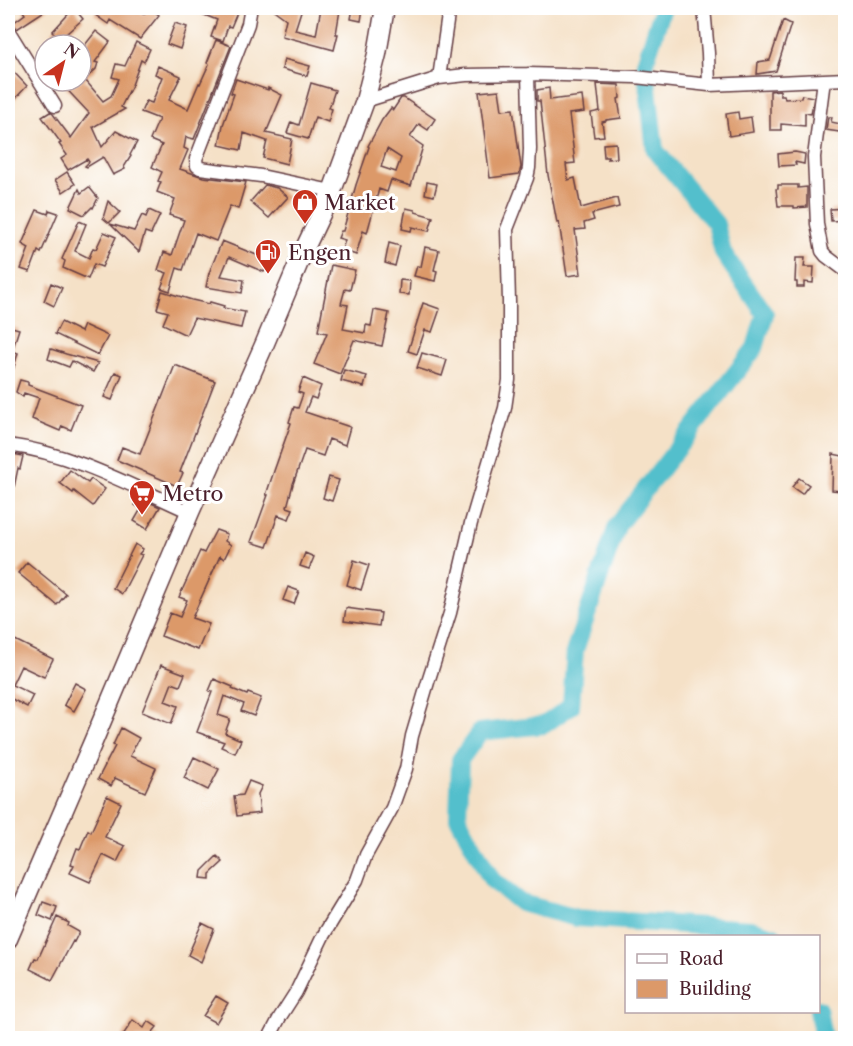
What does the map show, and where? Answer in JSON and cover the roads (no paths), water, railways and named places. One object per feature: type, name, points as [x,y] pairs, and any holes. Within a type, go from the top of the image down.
[{"type":"highway","points":[[8,939],[304,248],[332,191],[365,101],[386,8]]},
{"type":"street","points":[[248,8],[250,13],[248,24],[196,163],[200,168],[261,176],[332,191]]},
{"type":"street","points":[[439,78],[448,8]]},
{"type":"street","points":[[704,8],[709,85]]},
{"type":"street","points":[[8,30],[56,106]]},
{"type":"street","points":[[365,101],[439,78],[466,75],[528,74],[635,78],[709,85],[846,79]]},
{"type":"street","points":[[269,1038],[296,992],[322,936],[357,880],[366,855],[392,808],[406,769],[418,714],[450,613],[471,523],[506,408],[510,301],[507,229],[529,168],[528,74]]},
{"type":"street","points":[[824,80],[814,157],[817,224],[822,250],[826,256],[846,271]]},
{"type":"street","points":[[8,445],[37,449],[60,456],[190,512]]},
{"type":"waterway","points":[[663,8],[645,63],[655,150],[716,224],[723,253],[765,314],[755,348],[617,526],[575,650],[571,706],[544,725],[480,732],[460,760],[458,818],[492,880],[521,903],[577,918],[751,929],[771,935]]},
{"type":"waterway","points":[[819,1013],[823,1038]]},
{"type":"place","name":"Market","points":[[305,225]]},
{"type":"place","name":"Engen","points":[[268,275]]},
{"type":"place","name":"Metro","points":[[142,516]]}]
